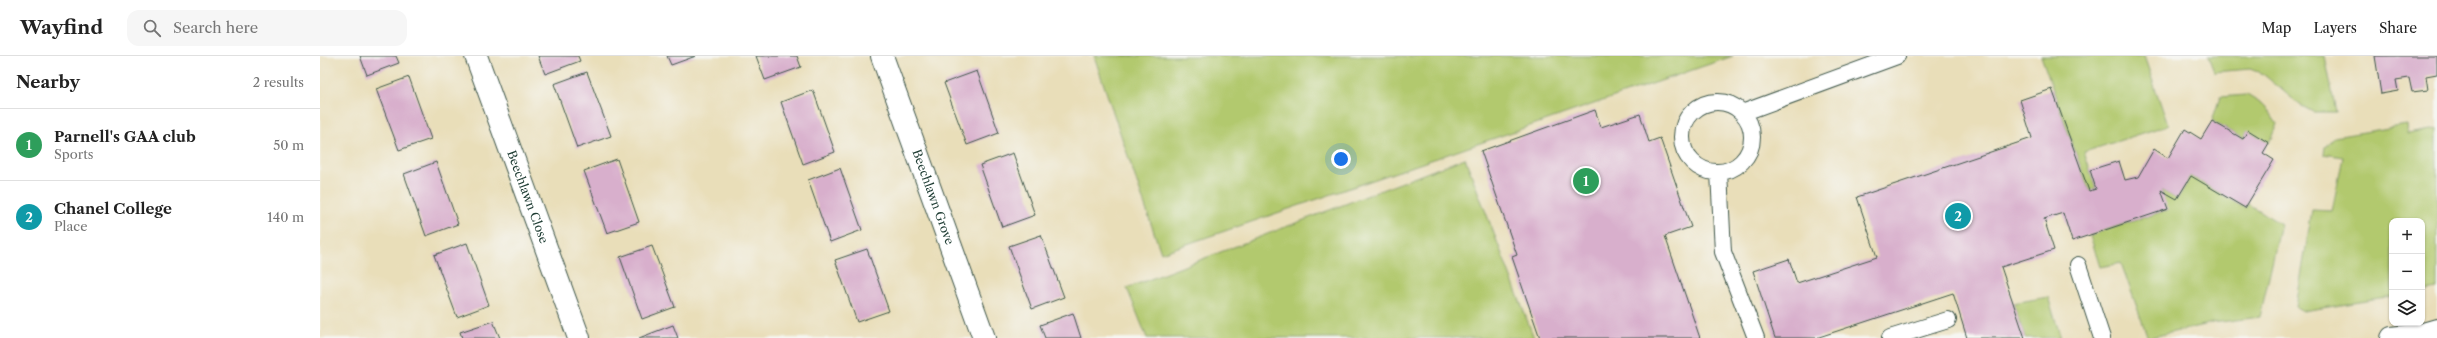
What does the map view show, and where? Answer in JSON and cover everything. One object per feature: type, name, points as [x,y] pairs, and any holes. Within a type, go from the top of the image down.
[{"type":"street","name":"Beechlawn Close","points":[[476,56],[579,338]]},
{"type":"street","name":"Beechlawn Grove","points":[[882,56],[984,338]]},
{"type":"street","points":[[2392,338],[2423,334],[2437,330]]},
{"type":"lane","points":[[1742,113],[1898,56]]},
{"type":"lane","points":[[1710,102],[1722,102],[1733,105],[1742,113],[1749,122],[1752,133],[1751,144],[1740,164],[1730,170],[1719,172],[1707,171],[1696,166],[1688,158],[1683,147],[1681,136],[1684,124],[1690,114],[1699,106],[1710,102]]},
{"type":"lane","points":[[1719,172],[1723,252],[1756,338]]},
{"type":"lane","points":[[2078,265],[2102,338]]},
{"type":"lane","points":[[1890,338],[1948,320]]},
{"type":"green space","points":[[1094,56],[1733,56],[1161,253]]},
{"type":"green space","points":[[2041,56],[2144,56],[2168,125],[2084,152],[2096,189],[2089,191]]},
{"type":"green space","points":[[2208,56],[2325,56],[2336,112],[2313,112],[2300,105],[2263,74],[2250,69],[2214,72]]},
{"type":"green space","points":[[2247,95],[2265,106],[2277,124],[2269,143],[2248,131],[2243,139],[2212,121],[2220,97]]},
{"type":"green space","points":[[2407,125],[2408,134],[2437,129],[2437,289],[2425,291],[2425,218],[2389,218],[2389,297],[2303,311],[2296,307],[2312,210],[2332,211],[2343,157],[2324,154],[2325,147],[2334,137]]},
{"type":"green space","points":[[1465,158],[1534,338],[1147,338],[1127,288]]},
{"type":"green space","points":[[2191,176],[2245,208],[2248,204],[2281,224],[2260,317],[2212,323],[2148,338],[2121,263],[2100,267],[2090,235],[2167,210],[2161,190],[2177,199]]},
{"type":"green space","points":[[2048,297],[2061,338],[2025,338],[2013,303]]},
{"type":"building","points":[[360,56],[396,56],[399,63],[367,75]]},
{"type":"building","points":[[538,56],[578,56],[580,61],[545,74]]},
{"type":"building","points":[[667,56],[696,56],[671,65]]},
{"type":"building","points":[[756,56],[797,56],[801,67],[765,80]]},
{"type":"building","points":[[2375,56],[2437,56],[2437,74],[2426,76],[2428,90],[2412,92],[2409,78],[2396,80],[2398,91],[2381,94]]},
{"type":"building","points":[[977,71],[999,133],[967,145],[944,83]]},
{"type":"building","points":[[587,72],[611,136],[577,148],[554,84]]},
{"type":"building","points":[[409,77],[431,139],[399,150],[376,89]]},
{"type":"building","points":[[2052,89],[2089,191],[2096,189],[2090,170],[2119,161],[2125,180],[2138,177],[2154,149],[2168,158],[2185,129],[2201,139],[2212,121],[2243,139],[2248,130],[2269,143],[2263,153],[2274,160],[2245,208],[2191,176],[2177,199],[2161,190],[2168,209],[2072,241],[2063,213],[2044,219],[2054,250],[2001,267],[2025,338],[1967,338],[1953,293],[1816,338],[1775,338],[1753,271],[1789,259],[1797,283],[1877,257],[1857,197],[2032,138],[2020,100]]},
{"type":"building","points":[[813,90],[835,152],[803,164],[781,102]]},
{"type":"building","points":[[1595,110],[1601,127],[1640,114],[1649,142],[1660,138],[1691,227],[1665,236],[1700,338],[1540,338],[1512,257],[1517,255],[1481,151]]},
{"type":"building","points":[[1013,153],[1035,215],[1002,227],[980,165]]},
{"type":"building","points":[[617,159],[639,222],[607,233],[584,171]]},
{"type":"building","points":[[436,162],[458,224],[426,236],[404,174]]},
{"type":"building","points":[[840,168],[862,230],[830,242],[808,180]]},
{"type":"building","points":[[1041,235],[1064,297],[1032,309],[1009,246]]},
{"type":"building","points":[[467,243],[489,305],[457,317],[434,255]]},
{"type":"building","points":[[652,246],[675,307],[642,319],[620,257]]},
{"type":"building","points":[[867,249],[889,311],[857,322],[835,260]]},
{"type":"building","points":[[1073,313],[1081,338],[1045,338],[1040,325]]},
{"type":"building","points":[[493,321],[500,338],[462,338],[460,332]]},
{"type":"building","points":[[673,325],[678,338],[639,338]]},
{"type":"place","name":"Parnell's GAA club","points":[[1586,181]]},
{"type":"place","name":"Chanel College","points":[[1958,216]]}]
